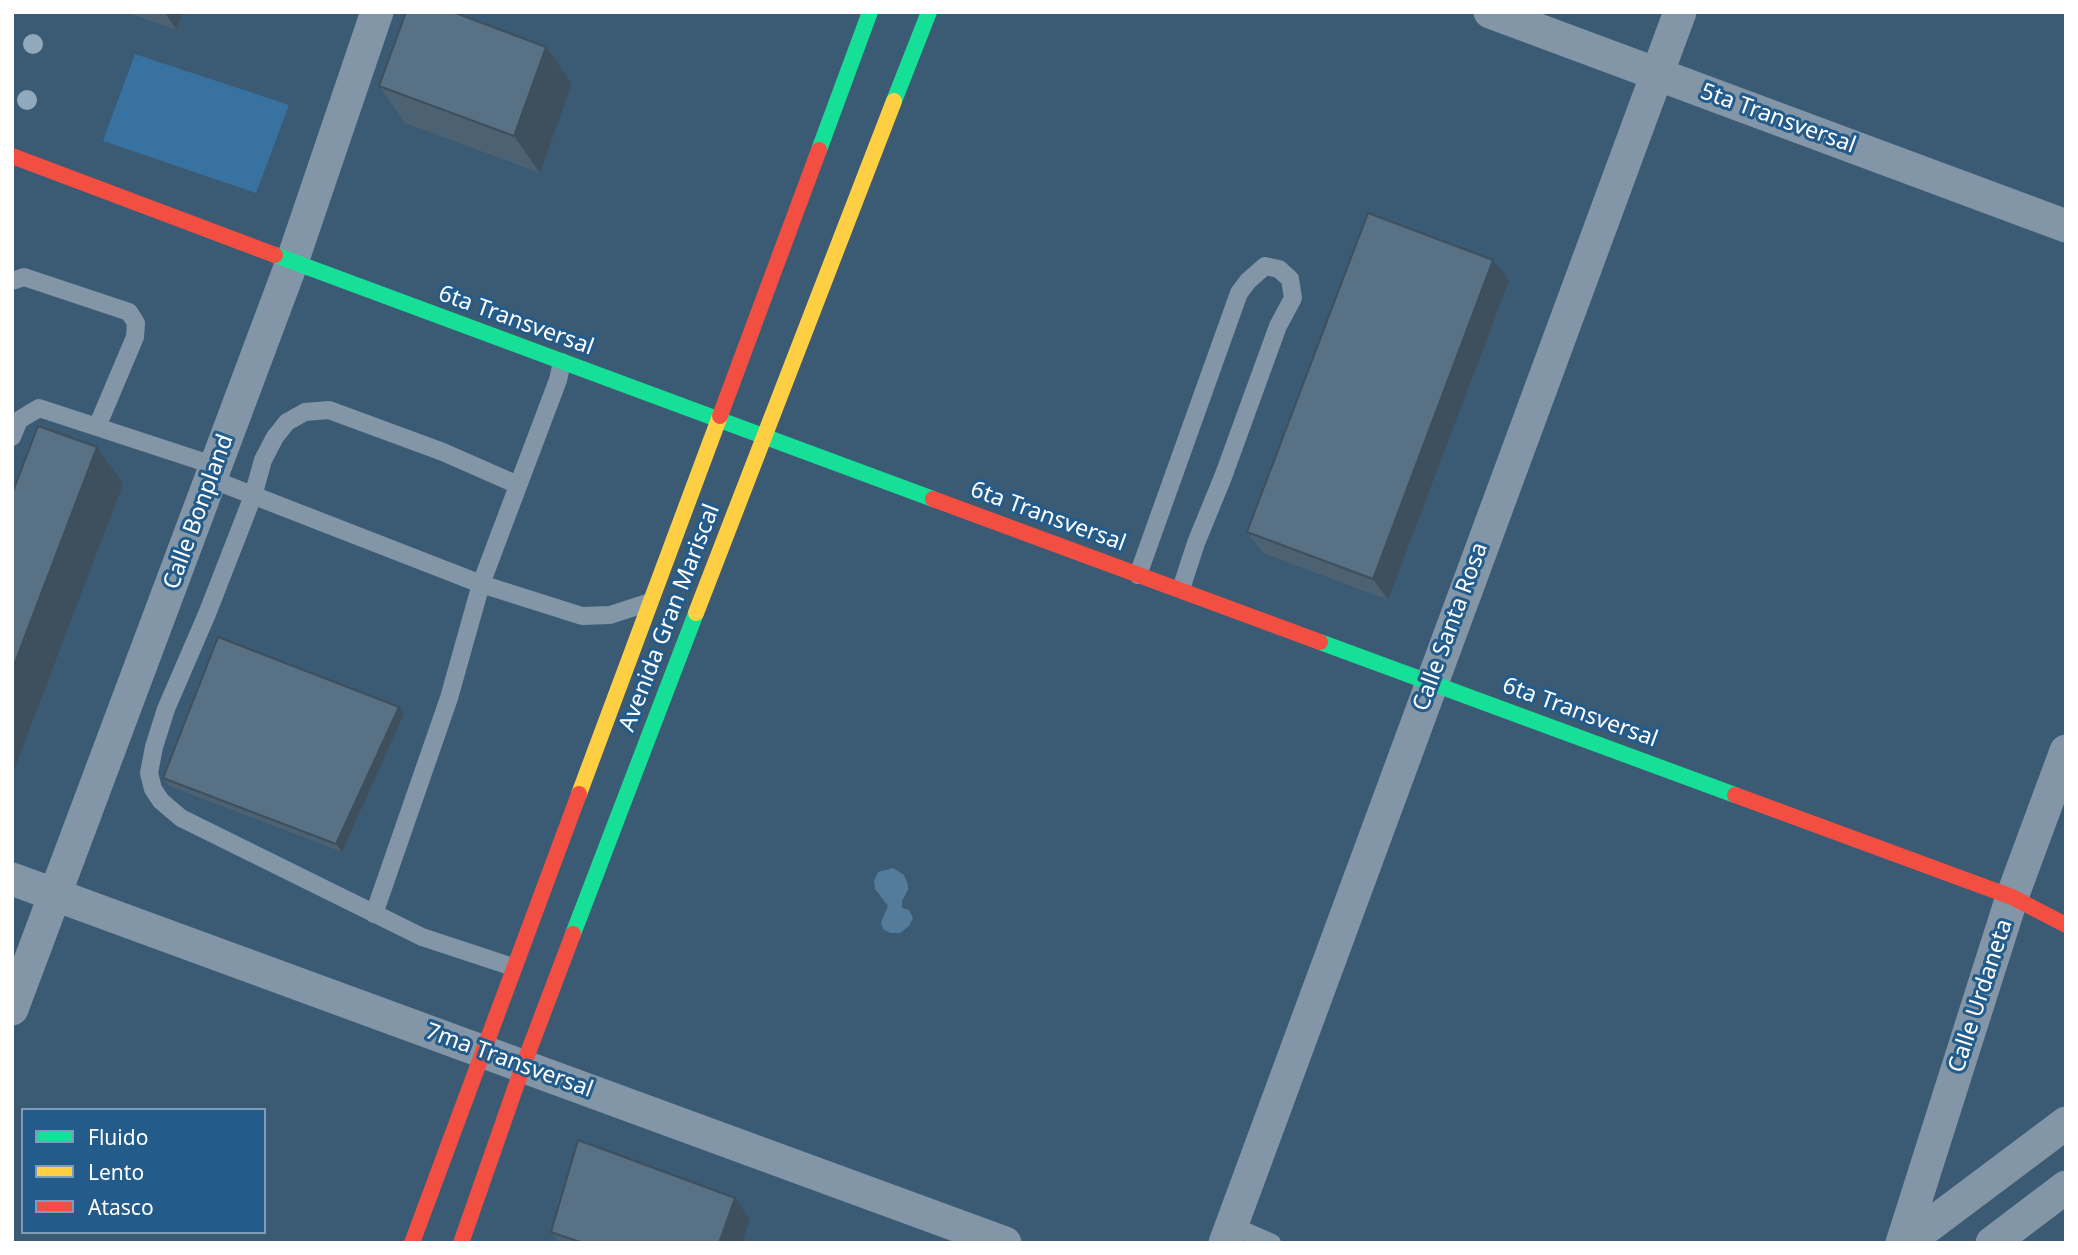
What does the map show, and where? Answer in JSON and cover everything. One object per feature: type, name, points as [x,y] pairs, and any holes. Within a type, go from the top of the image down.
[{"type":"street","name":"Calle Bonpland","points":[[12,1009],[292,262],[377,12]]},
{"type":"street","name":"Avenida Gran Mariscal","points":[[412,1243],[870,12]]},
{"type":"street","name":"Avenida Gran Mariscal","points":[[461,1243],[523,1066],[929,12]]},
{"type":"street","name":"5ta Transversal","points":[[1490,12],[2066,226]]},
{"type":"street","name":"Calle Santa Rosa","points":[[1228,1234],[1680,12]]},
{"type":"street","name":"6ta Transversal","points":[[12,156],[292,262],[2012,897],[2066,925]]},
{"type":"street","name":"Calle Urdaneta","points":[[1904,1243],[2012,897],[2066,751]]},
{"type":"street","name":"7ma Transversal","points":[[12,879],[1005,1243]]},
{"type":"street","points":[[1904,1243],[2066,1124]]},
{"type":"street","points":[[1992,1243],[2066,1187]]},
{"type":"lane","points":[[1138,575],[1239,293],[1265,266],[1279,269],[1290,279],[1293,298],[1278,326],[1181,589]]},
{"type":"lane","points":[[12,281],[24,277],[130,312],[136,323],[135,337],[97,427]]},
{"type":"lane","points":[[373,914],[449,698],[481,584],[558,380],[562,362]]},
{"type":"lane","points":[[12,437],[19,420],[40,408],[97,427],[213,473],[253,496],[481,584],[582,616],[610,615],[651,602]]},
{"type":"lane","points":[[513,967],[422,937],[181,818],[161,801],[153,789],[149,773],[166,709],[253,496],[263,460],[275,437],[287,422],[305,412],[329,410],[443,452],[518,485]]},
{"type":"lane","points":[[1228,1234],[1272,1243]]},
{"type":"shaded area","points":[[135,54],[289,105],[256,193],[103,141]]},
{"type":"shaded area","points":[[893,868],[904,875],[908,885],[902,908],[909,910],[913,918],[909,926],[900,933],[890,933],[883,929],[881,922],[888,906],[875,889],[874,881],[878,872]]},
{"type":"building","points":[[406,12],[453,12],[546,47],[514,136],[379,86]]},
{"type":"building","points":[[1368,213],[1493,260],[1373,579],[1247,532]]},
{"type":"building","points":[[38,426],[97,447],[12,670],[12,494]]},
{"type":"building","points":[[218,637],[399,707],[336,844],[163,778]]},
{"type":"building","points":[[578,1140],[735,1198],[719,1243],[583,1243],[551,1232]]},
{"type":"traffic: fast","points":[[819,150],[870,12]]},
{"type":"traffic: fast","points":[[894,101],[929,12]]},
{"type":"traffic: fast","points":[[275,255],[933,499]]},
{"type":"traffic: fast","points":[[573,934],[696,613]]},
{"type":"traffic: fast","points":[[1320,642],[1735,795]]},
{"type":"traffic: slow","points":[[696,613],[894,101]]},
{"type":"traffic: slow","points":[[579,794],[720,416]]},
{"type":"traffic: jam","points":[[720,416],[819,150]]},
{"type":"traffic: jam","points":[[12,156],[275,255]]},
{"type":"traffic: jam","points":[[933,499],[1320,642]]},
{"type":"traffic: jam","points":[[412,1243],[579,794]]},
{"type":"traffic: jam","points":[[1735,795],[2012,897],[2066,925]]},
{"type":"traffic: jam","points":[[461,1243],[573,934]]}]
